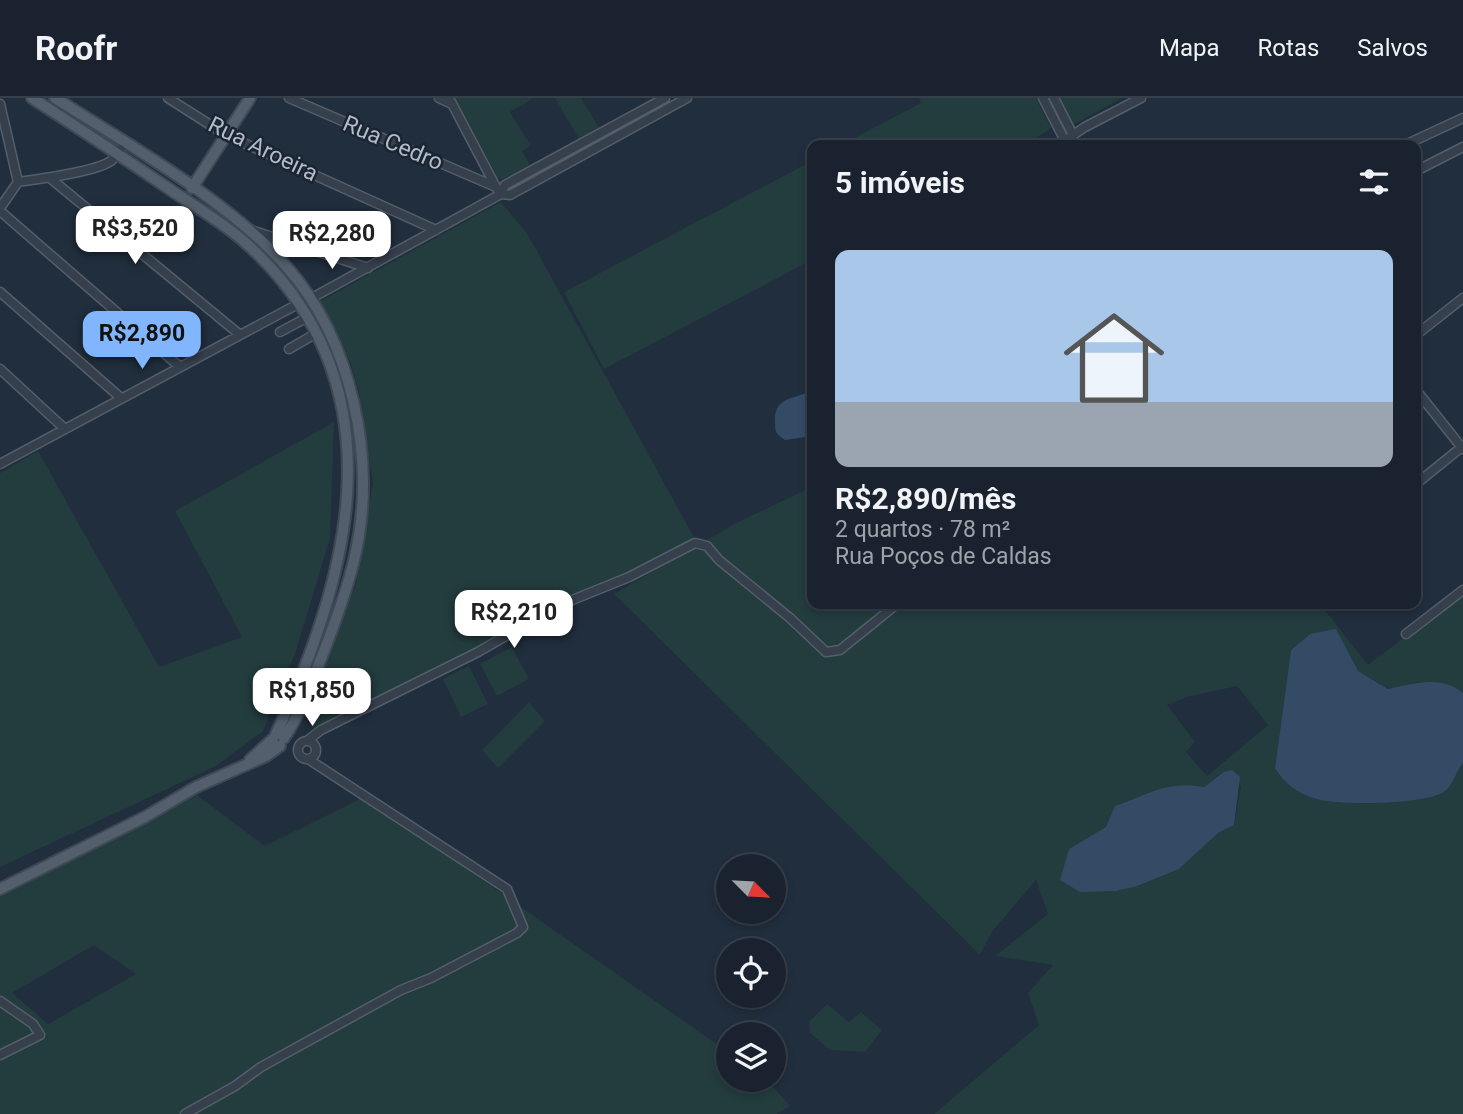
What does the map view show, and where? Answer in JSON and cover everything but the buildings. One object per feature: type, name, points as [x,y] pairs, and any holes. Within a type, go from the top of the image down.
[{"type":"main road","points":[[32,98],[118,153],[246,243],[274,271],[298,304],[315,334],[328,366],[347,432],[349,466],[346,526],[330,589],[280,740]]},
{"type":"main road","points":[[0,889],[145,817],[196,786],[240,769],[280,740],[306,699],[337,618],[356,553],[362,483],[360,437],[344,367],[310,299],[286,265],[251,230],[55,98]]},
{"type":"main road","points":[[192,188],[250,98]]},
{"type":"main road","points":[[328,366],[339,355]]},
{"type":"main road","points":[[328,366],[344,367]]},
{"type":"street","name":"Rua Aroeira","points":[[168,98],[226,135],[436,230]]},
{"type":"street","name":"Rua Cedro","points":[[289,98],[499,191]]},
{"type":"street","points":[[439,98],[451,101],[499,191],[510,195],[687,98]]},
{"type":"street","points":[[310,299],[436,230],[505,186],[665,98]]},
{"type":"street","points":[[1043,98],[1067,139]]},
{"type":"street","points":[[1054,98],[1067,139]]},
{"type":"street","points":[[1067,139],[1141,98]]},
{"type":"street","points":[[0,103],[18,182]]},
{"type":"street","points":[[1416,140],[1463,118]]},
{"type":"street","points":[[125,143],[118,153],[104,164],[18,182],[0,210],[180,367]]},
{"type":"street","points":[[1421,168],[1463,147]]},
{"type":"street","points":[[0,154],[12,161]]},
{"type":"street","points":[[50,177],[239,334]]},
{"type":"street","points":[[251,230],[368,268]]},
{"type":"street","points":[[0,292],[121,398]]},
{"type":"street","points":[[1421,331],[1463,298]]},
{"type":"street","points":[[3,459],[65,429],[298,304]]},
{"type":"street","points":[[280,332],[306,318]]},
{"type":"street","points":[[289,349],[315,334]]},
{"type":"street","points":[[0,369],[65,429]]},
{"type":"street","points":[[1421,396],[1463,447],[1421,480]]},
{"type":"street","points":[[304,758],[298,751],[321,730],[489,646],[560,605],[629,577],[695,543],[707,546],[719,560],[790,618],[826,652],[837,652],[891,609]]},
{"type":"street","points":[[1406,634],[1463,590]]},
{"type":"street","points":[[280,740],[313,745],[315,751],[304,758]]},
{"type":"street","points":[[185,1114],[235,1086],[261,1067],[401,989],[431,978],[517,933],[523,927],[507,889],[280,740]]},
{"type":"street","points":[[0,1001],[33,1024],[40,1035],[0,1055]]},
{"type":"green space","points":[[455,98],[534,98],[510,112],[531,146],[522,151],[530,165],[502,180],[498,178]]},
{"type":"green space","points":[[555,98],[581,98],[599,128],[579,139]]},
{"type":"green space","points":[[919,98],[1036,98],[1051,128],[1033,140],[851,140],[921,103]]},
{"type":"green space","points":[[1058,98],[1122,98],[1073,125]]},
{"type":"green space","points":[[807,164],[807,263],[604,369],[564,292]]},
{"type":"green space","points":[[501,202],[528,235],[696,541],[315,730],[305,714],[356,584],[373,483],[359,392],[350,361],[319,302]]},
{"type":"green space","points":[[334,422],[330,538],[296,651],[263,731],[216,766],[0,867],[0,473],[38,451],[159,667],[242,637],[175,511]]},
{"type":"green space","points":[[807,489],[807,609],[1324,609],[1368,665],[1463,592],[1463,693],[1418,682],[1389,689],[1358,671],[1310,634],[1291,650],[1275,768],[1455,771],[1463,763],[1463,1114],[934,1114],[1039,1025],[1028,993],[1053,965],[995,956],[1048,914],[1036,880],[991,933],[980,955],[614,594],[738,522]],"holes":[[[1237,686],[1268,725],[1207,776],[1186,752],[1195,742],[1167,705],[1187,697]],[[1224,772],[1241,786],[1234,825],[1218,833],[1179,869],[1069,849],[1106,827],[1116,806],[1149,793],[1180,785],[1204,787]]]},
{"type":"green space","points":[[512,647],[529,679],[497,696],[480,664]]},
{"type":"green space","points":[[469,666],[488,704],[461,717],[443,679]]},
{"type":"green space","points":[[529,702],[545,721],[498,768],[482,750]]},
{"type":"green space","points":[[197,795],[265,846],[364,797],[716,1044],[716,1092],[778,1092],[790,1106],[776,1114],[0,1114],[0,894]],"holes":[[[94,945],[136,974],[48,1024],[12,993]]]},
{"type":"green space","points":[[827,1004],[849,1022],[861,1012],[882,1030],[865,1052],[830,1050],[810,1033],[809,1022]]},
{"type":"water","points":[[807,393],[807,437],[785,440],[776,431],[775,415],[785,401]]},
{"type":"water","points":[[1336,629],[1358,671],[1388,689],[1436,682],[1455,687],[1463,693],[1463,763],[1449,787],[1442,793],[1400,802],[1328,801],[1298,791],[1283,779],[1275,768],[1291,650],[1310,634]]},
{"type":"water","points":[[1232,770],[1240,777],[1234,825],[1218,833],[1179,869],[1137,886],[1116,891],[1080,892],[1060,880],[1069,849],[1106,827],[1115,806],[1169,787],[1204,787],[1224,772]]}]
